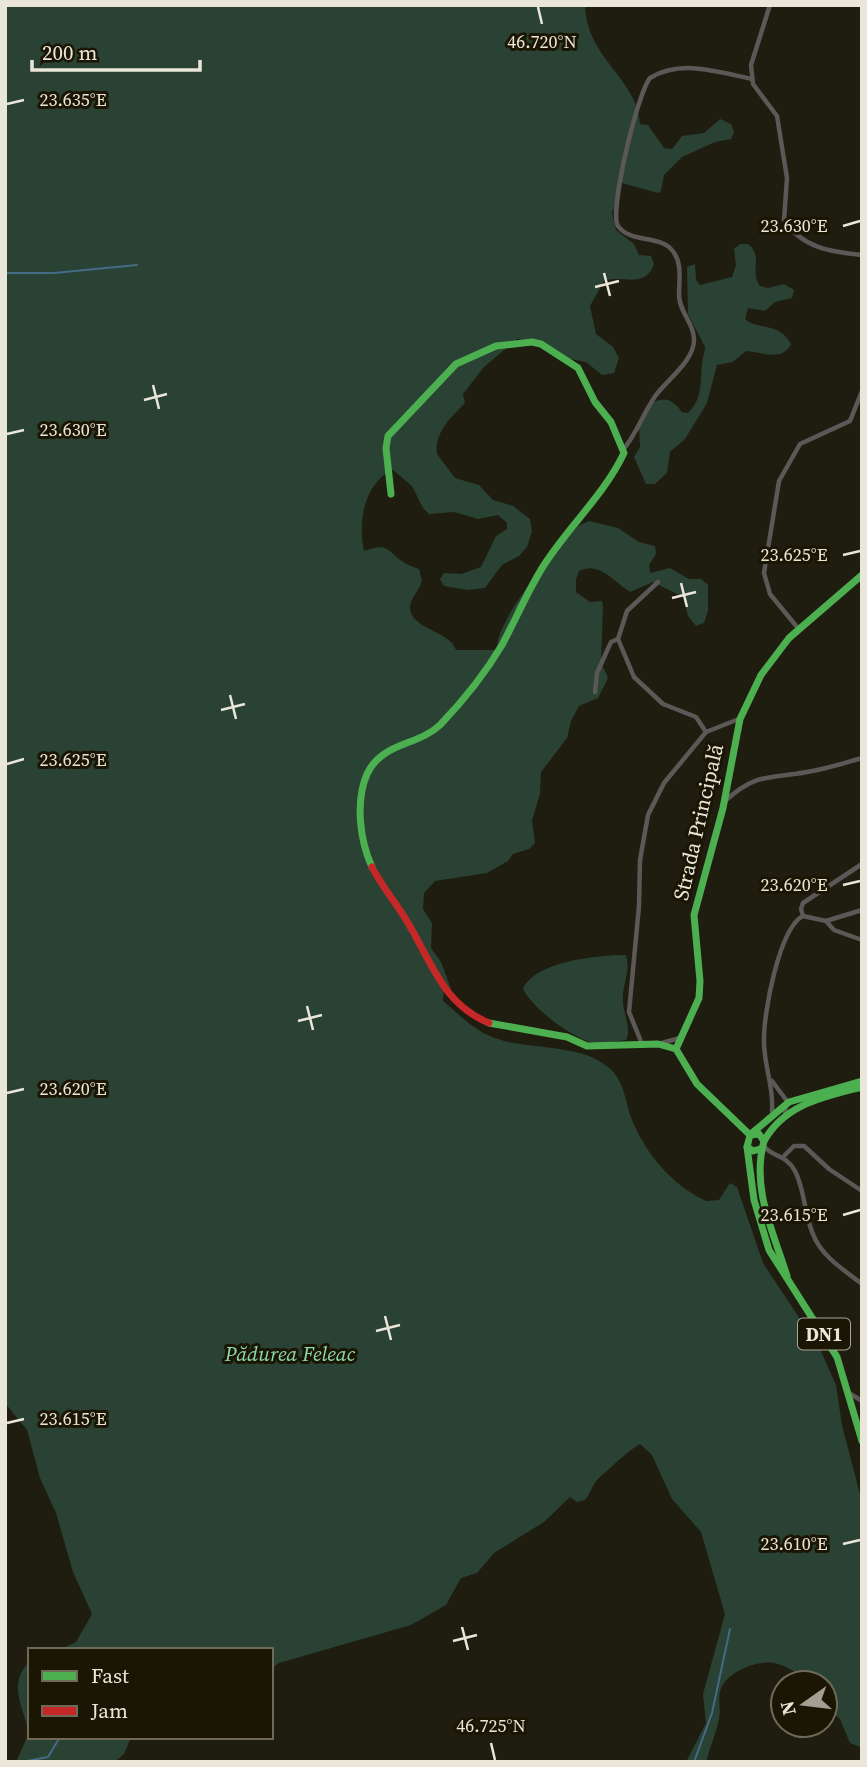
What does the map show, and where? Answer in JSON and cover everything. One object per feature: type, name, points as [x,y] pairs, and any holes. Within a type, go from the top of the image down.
[{"type":"street","points":[[770,5],[751,65],[752,79],[777,117],[787,178],[784,220],[802,241],[862,257]]},
{"type":"street","points":[[623,450],[641,428],[654,396],[693,350],[695,338],[680,308],[680,272],[673,250],[666,244],[625,233],[617,224],[615,213],[621,191],[625,147],[632,133],[638,100],[650,78],[678,68],[689,67],[752,79]]},
{"type":"street","points":[[391,494],[386,448],[388,436],[432,386],[456,364],[496,346],[532,342],[541,344],[578,368],[595,402],[611,422],[623,450],[623,459],[613,476],[544,565],[500,648],[438,727],[386,751],[374,764],[367,775],[362,799],[361,830],[365,852],[377,877],[408,923],[442,988],[456,1003],[478,1018],[498,1026],[567,1037],[587,1046],[658,1044],[680,1038]]},
{"type":"street","points":[[797,626],[770,594],[764,573],[779,481],[800,444],[847,424],[857,409],[862,391]]},
{"type":"street","name":"Strada Principală","points":[[676,1049],[695,1009],[700,989],[694,917],[698,891],[725,801],[728,766],[740,719],[754,687],[782,643],[822,603],[862,575]]},
{"type":"street","points":[[658,582],[627,611],[618,639],[634,677],[663,704],[696,717],[706,733]]},
{"type":"street","points":[[595,692],[597,673],[611,642],[618,639]]},
{"type":"street","points":[[642,1044],[629,1012],[640,860],[646,826],[664,783],[706,733],[740,719]]},
{"type":"street","points":[[725,801],[741,787],[755,780],[775,774],[807,773],[862,758]]},
{"type":"street","points":[[803,916],[803,903],[862,864]]},
{"type":"street","points":[[803,916],[826,921],[862,911]]},
{"type":"street","points":[[772,1111],[772,1080],[764,1042],[765,1023],[780,951],[790,928],[803,916]]},
{"type":"street","points":[[826,921],[834,930],[862,940]]},
{"type":"street","points":[[658,1044],[676,1049],[692,1076],[751,1134],[759,1134],[766,1150],[784,1156],[796,1172],[813,1236],[827,1256],[862,1284]]},
{"type":"street","points":[[772,1080],[787,1101],[785,1112]]},
{"type":"street","name":"DN1","points":[[862,1081],[787,1101],[772,1111],[746,1142],[757,1213],[774,1260],[831,1344],[862,1441]]},
{"type":"street","points":[[747,1147],[753,1151],[762,1145],[774,1122],[785,1112],[805,1102],[862,1087]]},
{"type":"street","name":"DN1","points":[[762,1145],[758,1169],[761,1198],[788,1280]]},
{"type":"street","points":[[784,1156],[794,1146],[804,1146],[829,1169],[862,1191]]},
{"type":"street","points":[[849,1394],[862,1401]]},
{"type":"green space","name":"Pădurea Feleac","points":[[5,5],[585,5],[594,40],[630,93],[640,124],[648,125],[664,148],[672,149],[682,136],[704,133],[720,119],[731,124],[734,132],[731,139],[715,142],[682,157],[664,175],[661,191],[658,193],[622,183],[612,213],[616,230],[634,244],[639,255],[651,256],[654,264],[645,277],[604,281],[590,306],[596,334],[613,347],[619,358],[614,373],[602,375],[586,362],[570,359],[545,343],[517,339],[484,367],[463,394],[465,403],[441,432],[437,454],[455,478],[479,485],[493,500],[513,506],[530,519],[532,531],[527,547],[519,556],[502,565],[485,588],[468,590],[444,586],[440,579],[444,573],[461,574],[481,567],[496,536],[507,529],[507,523],[498,515],[478,519],[454,512],[429,514],[412,486],[393,470],[375,484],[369,494],[363,517],[362,540],[364,551],[383,547],[405,563],[419,569],[422,581],[410,606],[411,614],[422,625],[446,638],[456,650],[497,650],[499,636],[516,603],[578,526],[589,521],[618,528],[639,542],[655,546],[656,554],[649,565],[650,573],[670,568],[689,579],[701,579],[708,585],[708,611],[704,623],[696,626],[688,616],[683,597],[653,582],[630,592],[600,571],[579,571],[576,592],[590,602],[602,601],[601,662],[608,678],[598,698],[579,706],[571,721],[567,738],[541,772],[540,794],[532,820],[535,843],[529,849],[513,854],[508,861],[487,873],[435,881],[424,893],[423,909],[432,923],[431,948],[441,962],[451,989],[444,991],[443,1001],[483,1033],[503,1041],[567,1050],[596,1059],[618,1078],[638,1133],[671,1177],[706,1201],[719,1200],[730,1183],[737,1187],[763,1263],[820,1349],[836,1385],[842,1425],[862,1502],[862,1748],[850,1743],[839,1718],[839,1669],[789,1669],[767,1663],[742,1669],[723,1685],[720,1692],[719,1719],[706,1762],[686,1762],[706,1723],[703,1694],[725,1614],[701,1532],[672,1499],[652,1455],[640,1444],[597,1480],[585,1500],[577,1502],[570,1497],[544,1522],[494,1553],[477,1573],[461,1578],[446,1605],[411,1625],[279,1663],[273,1668],[273,1648],[63,1648],[76,1642],[92,1614],[73,1572],[56,1513],[40,1478],[27,1430],[5,1403]]},
{"type":"green space","points":[[740,244],[748,244],[753,249],[760,286],[768,288],[784,284],[794,290],[792,298],[775,302],[765,311],[748,308],[745,319],[780,332],[791,344],[783,353],[746,351],[733,362],[717,365],[707,403],[685,439],[670,452],[667,473],[655,484],[646,484],[634,457],[640,447],[639,426],[650,404],[668,400],[682,412],[688,413],[693,408],[700,390],[705,347],[688,314],[687,267],[695,264],[696,280],[700,285],[732,277],[736,265],[734,249]]},
{"type":"green space","points":[[626,955],[628,967],[623,1001],[628,1026],[626,1040],[601,1044],[584,1040],[544,1013],[523,989],[530,979],[540,972],[569,961]]},
{"type":"green space","points":[[28,1664],[28,1729],[18,1687]]},
{"type":"green space","points":[[28,1735],[28,1739],[130,1739],[124,1754],[115,1762],[16,1762]]},
{"type":"waterway","points":[[5,273],[54,273],[137,265]]},
{"type":"waterway","points":[[694,1762],[712,1713],[730,1629]]},
{"type":"waterway","points":[[22,1762],[48,1757],[59,1739]]},
{"type":"traffic: fast","points":[[372,867],[364,845],[360,821],[361,797],[367,774],[382,756],[431,732],[457,707],[502,645],[544,565],[607,483],[624,453],[611,422],[595,402],[578,368],[541,344],[532,342],[496,346],[456,364],[388,436],[386,448],[391,494]]},
{"type":"traffic: fast","points":[[750,1135],[697,1084],[676,1049],[699,998],[694,915],[723,808],[740,719],[761,675],[789,638],[862,575]]},
{"type":"traffic: fast","points":[[489,1023],[567,1037],[587,1046],[658,1044],[676,1049]]},
{"type":"traffic: fast","points":[[752,1133],[789,1102],[862,1081]]},
{"type":"traffic: fast","points":[[764,1141],[773,1128],[794,1110],[819,1099],[862,1087]]},
{"type":"traffic: fast","points":[[760,1149],[753,1151],[747,1147],[750,1135],[759,1134],[764,1141],[760,1176],[762,1193],[787,1276]]},
{"type":"traffic: fast","points":[[747,1147],[754,1200],[769,1250],[837,1357],[862,1441]]},
{"type":"traffic: jam","points":[[372,867],[449,994],[473,1015],[489,1023]]}]
